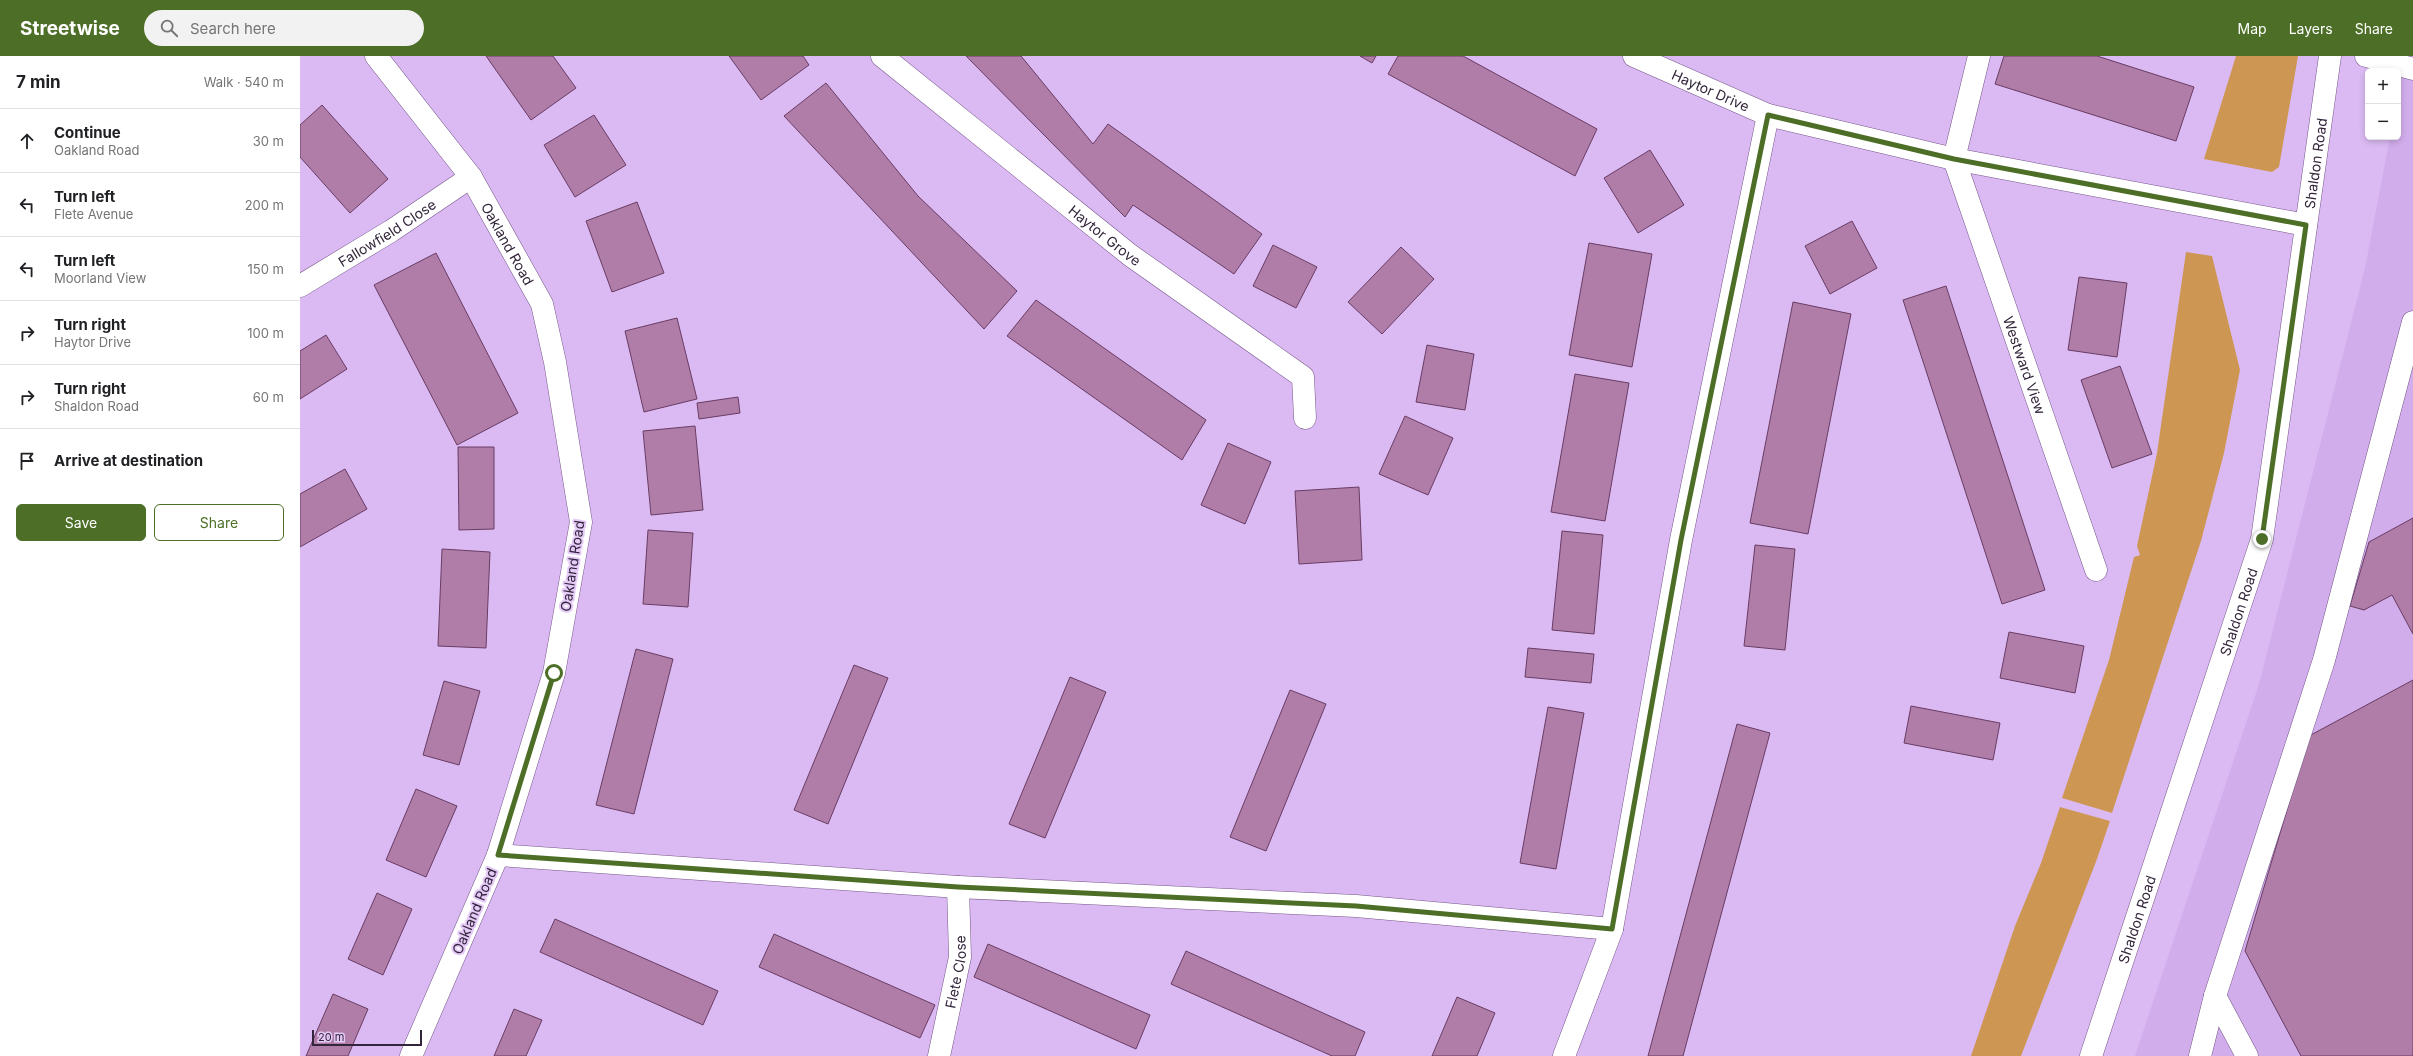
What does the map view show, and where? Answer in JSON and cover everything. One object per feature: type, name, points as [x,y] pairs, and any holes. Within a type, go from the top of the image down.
[{"type":"street","name":"Oakland Road","points":[[376,56],[472,177],[542,304],[555,362],[581,522],[554,673],[498,855],[412,1056]]},
{"type":"street","name":"Haytor Grove","points":[[882,56],[1130,255],[1303,377],[1305,418]]},
{"type":"street","name":"Haytor Drive","points":[[1634,56],[1768,115],[1954,159],[2306,225]]},
{"type":"street","points":[[1954,159],[1979,56]]},
{"type":"street","name":"Shaldon Road","points":[[2091,1056],[2262,539],[2330,56]]},
{"type":"street","points":[[2366,56],[2413,69]]},
{"type":"street","points":[[1564,1056],[1612,929],[1681,540],[1768,115]]},
{"type":"street","name":"Westward View","points":[[1954,159],[2096,570]]},
{"type":"street","name":"Fallowfield Close","points":[[300,286],[391,231],[472,177]]},
{"type":"street","points":[[2200,1056],[2215,996],[2324,660],[2413,322]]},
{"type":"street","points":[[498,855],[958,887],[1356,906],[1612,929]]},
{"type":"street","name":"Flete Close","points":[[939,1056],[960,957],[958,887]]},
{"type":"street","points":[[2215,996],[2247,1056]]},
{"type":"shaded area","points":[[2236,56],[2298,56],[2279,167],[2272,172],[2204,159]]},
{"type":"shaded area","points":[[2405,56],[2413,56],[2413,1056],[2135,1056],[2259,684],[2365,268],[2389,140],[2401,140],[2401,78]]},
{"type":"shaded area","points":[[2186,252],[2212,256],[2240,370],[2224,453],[2201,541],[2112,813],[2062,798],[2109,660],[2134,557],[2140,555],[2137,546],[2157,453]]},
{"type":"shaded area","points":[[2060,807],[2110,821],[2097,859],[2021,1056],[1971,1056],[2015,926],[2041,863]]},
{"type":"building","points":[[486,56],[553,56],[576,88],[531,120]]},
{"type":"building","points":[[729,56],[803,56],[809,65],[761,100]]},
{"type":"building","points":[[966,56],[1021,56],[1093,144],[1108,124],[1262,234],[1234,274],[1133,205],[1125,217]]},
{"type":"building","points":[[1360,56],[1376,56],[1372,63]]},
{"type":"building","points":[[1398,56],[1463,56],[1597,129],[1575,176],[1388,74]]},
{"type":"building","points":[[2004,56],[2097,56],[2194,87],[2176,141],[1995,84]]},
{"type":"building","points":[[826,83],[918,196],[1017,291],[984,329],[784,116]]},
{"type":"building","points":[[322,105],[388,179],[350,213],[300,157],[300,125]]},
{"type":"building","points":[[594,115],[626,165],[575,197],[544,145]]},
{"type":"building","points":[[1650,150],[1684,205],[1638,233],[1604,178]]},
{"type":"building","points":[[637,202],[664,273],[612,292],[586,221]]},
{"type":"building","points":[[1852,221],[1877,268],[1830,294],[1805,246]]},
{"type":"building","points":[[1589,243],[1652,254],[1632,367],[1569,355]]},
{"type":"building","points":[[1273,245],[1317,267],[1296,308],[1253,286]]},
{"type":"building","points":[[1401,247],[1434,279],[1382,334],[1348,302]]},
{"type":"building","points":[[436,253],[518,413],[457,445],[374,285]]},
{"type":"building","points":[[2079,277],[2127,283],[2117,357],[2068,350]]},
{"type":"building","points":[[1946,286],[2045,590],[2002,604],[1903,300]]},
{"type":"building","points":[[1036,300],[1206,420],[1182,460],[1007,336]]},
{"type":"building","points":[[1793,302],[1851,314],[1808,534],[1750,523]]},
{"type":"building","points":[[677,318],[697,399],[644,412],[625,331]]},
{"type":"building","points":[[326,335],[347,369],[300,399],[300,351]]},
{"type":"building","points":[[1427,345],[1474,354],[1465,410],[1416,402]]},
{"type":"building","points":[[2120,366],[2152,454],[2112,468],[2081,380]]},
{"type":"building","points":[[1575,374],[1629,383],[1605,521],[1551,512]]},
{"type":"building","points":[[738,397],[740,413],[699,419],[697,403]]},
{"type":"building","points":[[1405,416],[1453,438],[1428,495],[1379,474]]},
{"type":"building","points":[[695,426],[703,510],[651,515],[643,431]]},
{"type":"building","points":[[1228,443],[1271,462],[1245,524],[1201,505]]},
{"type":"building","points":[[458,447],[494,447],[494,529],[459,530]]},
{"type":"building","points":[[345,469],[367,509],[300,547],[300,494]]},
{"type":"building","points":[[1359,487],[1362,560],[1299,564],[1295,491]]},
{"type":"building","points":[[2413,518],[2413,634],[2392,595],[2364,610],[2350,606],[2369,542]]},
{"type":"building","points":[[648,530],[693,533],[688,607],[643,604]]},
{"type":"building","points":[[1562,531],[1603,535],[1594,634],[1552,630]]},
{"type":"building","points":[[1755,545],[1795,549],[1785,650],[1744,646]]},
{"type":"building","points":[[442,549],[490,552],[486,648],[438,646]]},
{"type":"building","points":[[2009,632],[2084,646],[2075,693],[2000,678]]},
{"type":"building","points":[[1528,648],[1594,654],[1591,683],[1525,677]]},
{"type":"building","points":[[636,649],[673,659],[634,814],[596,805]]},
{"type":"building","points":[[854,665],[888,678],[828,824],[794,810]]},
{"type":"building","points":[[1070,677],[1106,692],[1045,838],[1009,824]]},
{"type":"building","points":[[2413,680],[2413,1056],[2301,1056],[2245,951],[2309,736]]},
{"type":"building","points":[[444,681],[480,691],[459,765],[423,755]]},
{"type":"building","points":[[1290,690],[1326,704],[1266,851],[1230,837]]},
{"type":"building","points":[[1911,706],[2000,723],[1993,760],[1904,743]]},
{"type":"building","points":[[1548,707],[1584,713],[1556,869],[1520,863]]},
{"type":"building","points":[[1737,724],[1770,733],[1683,1056],[1648,1056]]},
{"type":"building","points":[[416,789],[457,806],[426,877],[386,860]]},
{"type":"building","points":[[377,893],[412,909],[383,975],[348,959]]},
{"type":"building","points":[[555,919],[718,991],[703,1025],[540,952]]},
{"type":"building","points":[[774,934],[935,1005],[920,1038],[759,967]]},
{"type":"building","points":[[988,944],[1150,1015],[1136,1049],[974,977]]},
{"type":"building","points":[[1186,951],[1365,1032],[1355,1056],[1332,1056],[1171,984]]},
{"type":"building","points":[[333,994],[368,1009],[348,1056],[306,1056]]},
{"type":"building","points":[[1457,997],[1495,1013],[1477,1056],[1432,1056]]},
{"type":"building","points":[[514,1009],[542,1020],[526,1056],[494,1056]]},
{"type":"route","points":[[554,673],[498,855],[958,887],[1356,906],[1612,929],[1681,540],[1768,115],[1954,159],[2306,225],[2262,539]]}]
